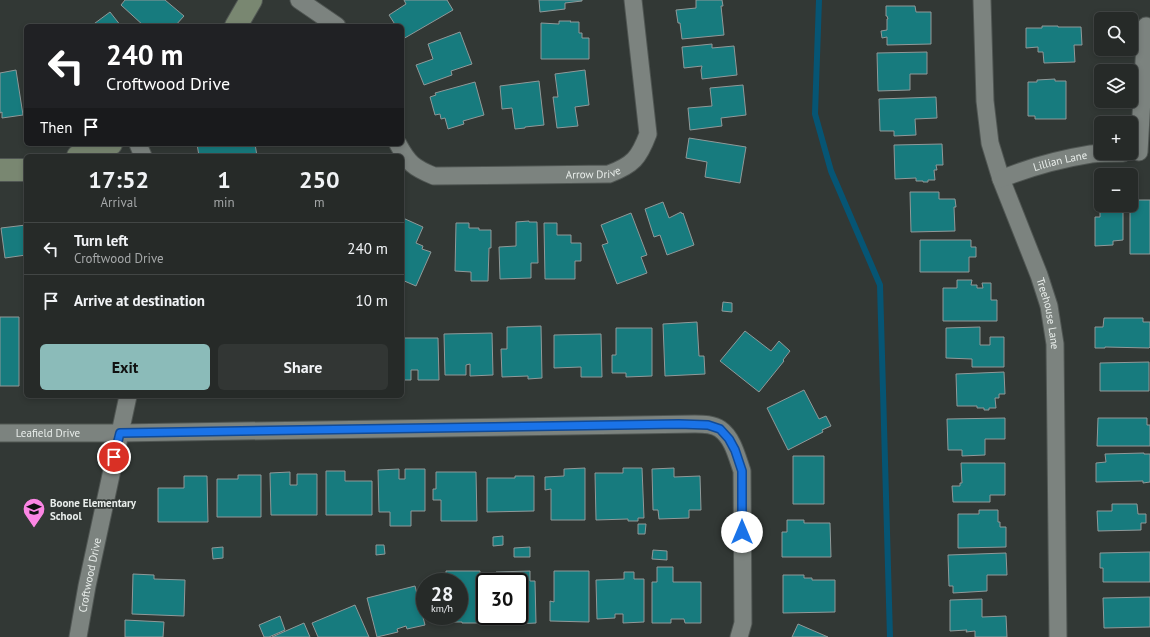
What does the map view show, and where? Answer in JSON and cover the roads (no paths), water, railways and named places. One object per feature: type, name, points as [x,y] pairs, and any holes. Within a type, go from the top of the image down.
[{"type":"street","points":[[237,24],[251,0]]},
{"type":"street","points":[[299,0],[334,24]]},
{"type":"street","name":"Arrow Drive","points":[[404,154],[420,171],[434,176],[609,174],[623,169],[632,163],[643,149],[648,134],[633,0]]},
{"type":"street","name":"Treehouse Lane","points":[[982,0],[985,101],[990,143],[1001,179],[1038,275],[1048,306],[1055,344],[1058,637]]},
{"type":"street","points":[[1138,128],[1146,26]]},
{"type":"street","points":[[84,154],[106,146]]},
{"type":"street","name":"Lillian Lane","points":[[1001,179],[1051,162],[1094,154]]},
{"type":"street","points":[[0,170],[24,170]]},
{"type":"street","name":"Croftwood Drive","points":[[78,637],[87,586],[128,398]]},
{"type":"street","name":"Leafield Drive","points":[[0,433],[120,433],[679,424],[708,425],[720,429],[729,439],[735,450],[742,471],[743,623],[739,637]]},
{"type":"waterway","points":[[819,0],[815,114],[831,171],[880,285],[890,637]]},
{"type":"place","name":"Boone Elementary School","points":[[34,528]]}]
